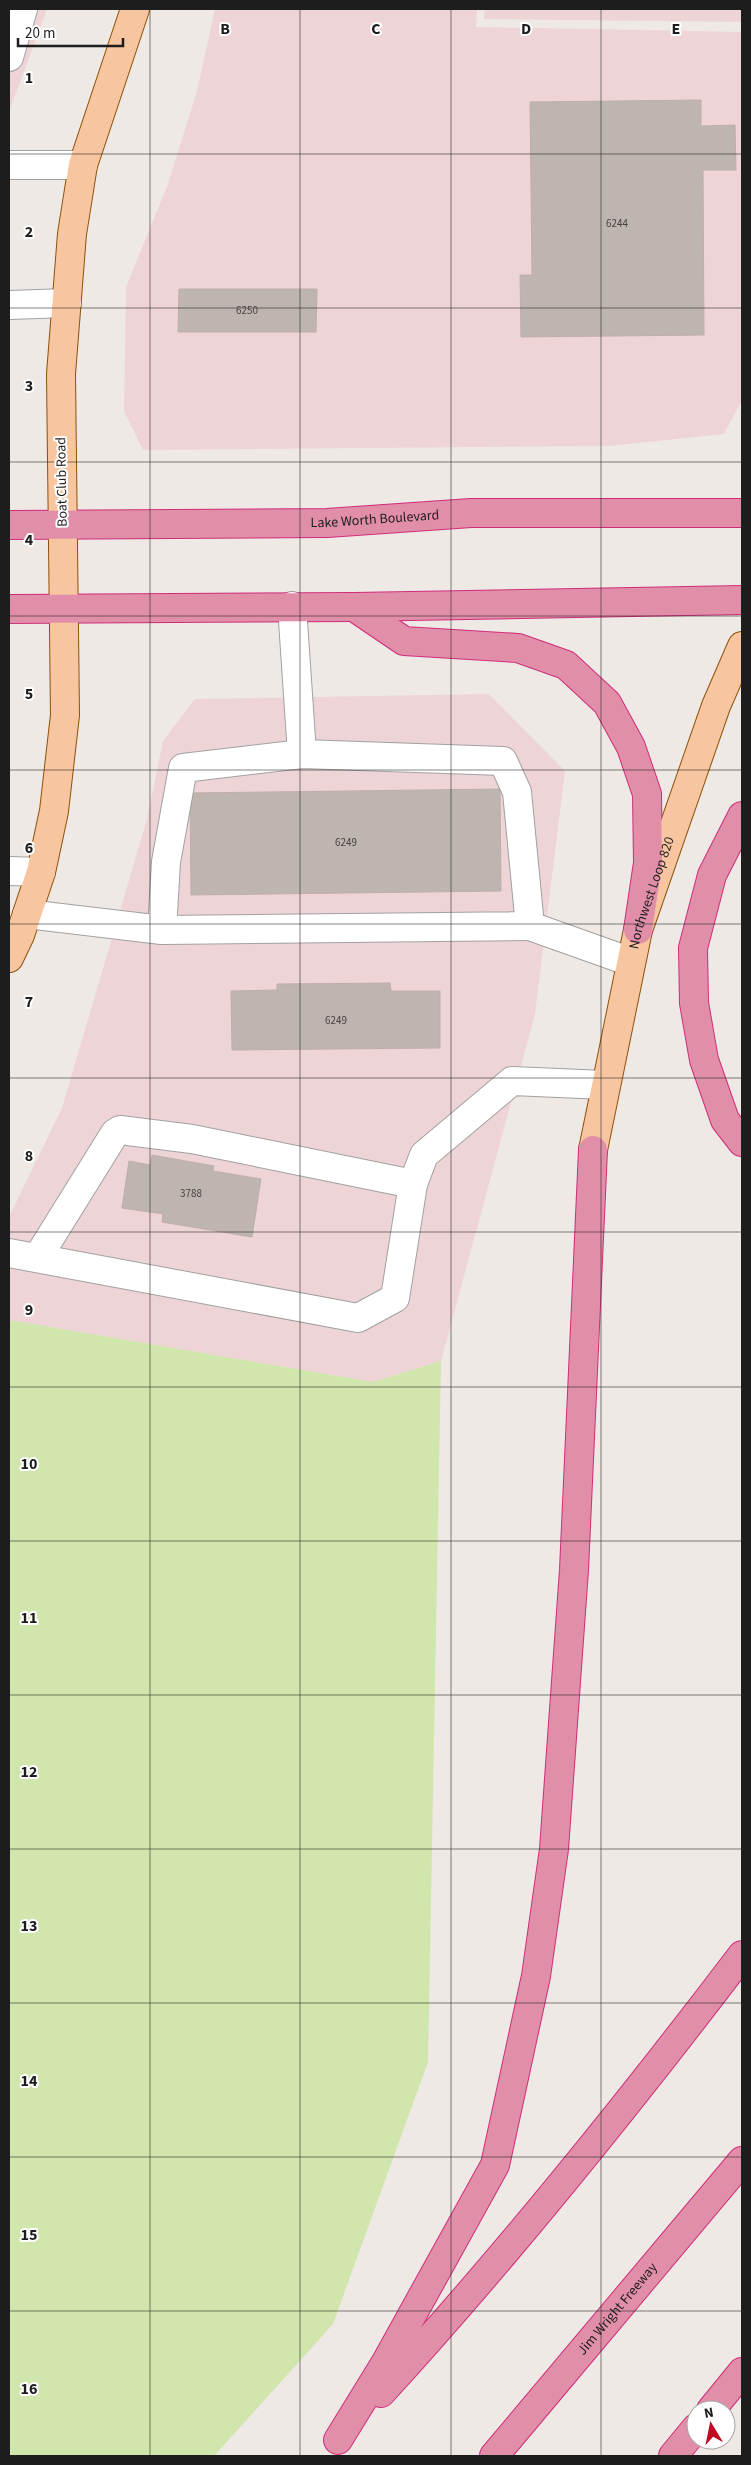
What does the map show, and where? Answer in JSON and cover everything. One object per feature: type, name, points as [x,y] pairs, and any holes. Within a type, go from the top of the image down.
[{"type":"highway","name":"Lake Worth Boulevard","points":[[9,525],[327,523],[471,513],[742,514]]},
{"type":"highway","points":[[9,609],[354,607],[742,600]]},
{"type":"highway","points":[[354,607],[404,641],[518,648],[566,665],[607,702],[630,748],[647,794],[648,863],[638,930]]},
{"type":"highway","points":[[742,816],[712,875],[693,948],[693,966],[694,1003],[704,1060],[725,1120],[742,1142]]},
{"type":"highway","points":[[330,2448],[386,2362],[495,2165],[536,1976],[554,1849],[572,1590],[593,1150]]},
{"type":"highway","points":[[330,2448],[437,2332],[574,2170],[742,1955]]},
{"type":"highway","name":"Jim Wright Freeway","points":[[494,2456],[742,2161]]},
{"type":"highway","points":[[719,2400],[742,2372]]},
{"type":"highway","points":[[673,2456],[686,2440]]},
{"type":"main road","name":"Boat Club Road","points":[[9,958],[27,914],[41,872],[54,811],[65,715],[61,374],[72,234],[83,165],[135,9]]},
{"type":"main road","name":"Northwest Loop 820","points":[[593,1150],[638,930],[716,706],[742,646]]},
{"type":"lane","points":[[9,57],[23,9]]},
{"type":"lane","points":[[9,166],[83,165]]},
{"type":"lane","points":[[9,304],[67,303]]},
{"type":"lane","points":[[292,606],[302,754]]},
{"type":"lane","points":[[162,930],[166,862],[183,768],[302,754],[503,760],[517,792],[530,926]]},
{"type":"lane","points":[[9,871],[41,872]]},
{"type":"lane","points":[[27,914],[162,930],[530,926],[631,962]]},
{"type":"lane","points":[[9,1253],[358,1318],[395,1298],[413,1184],[424,1155],[512,1080],[605,1085]]},
{"type":"lane","points":[[38,1257],[94,1163],[115,1133],[120,1130],[192,1139],[413,1184]]},
{"type":"shaded area","points":[[9,9],[47,9],[9,112]]},
{"type":"shaded area","points":[[215,9],[477,9],[476,27],[742,32],[742,400],[724,434],[609,446],[143,450],[124,411],[126,287],[168,184],[197,91]]},
{"type":"shaded area","points":[[485,9],[742,9],[742,22],[484,19]]},
{"type":"shaded area","points":[[489,694],[565,771],[535,1014],[441,1361],[373,1382],[9,1320],[9,1217],[62,1108],[147,819],[163,741],[195,699]]},
{"type":"green space","points":[[9,1320],[373,1382],[441,1361],[428,2062],[333,2324],[214,2456],[9,2456]]},
{"type":"building","points":[[701,100],[701,126],[735,125],[736,170],[703,170],[704,335],[521,337],[520,275],[532,275],[530,102]]},
{"type":"building","points":[[179,289],[317,289],[316,332],[178,332]]},
{"type":"building","points":[[500,789],[501,891],[191,895],[190,793]]},
{"type":"building","points":[[390,983],[391,991],[440,991],[440,1048],[232,1050],[231,991],[277,990],[277,984]]},
{"type":"building","points":[[152,1155],[214,1166],[213,1171],[261,1179],[252,1237],[162,1222],[163,1214],[122,1208],[129,1161],[150,1165]]}]
